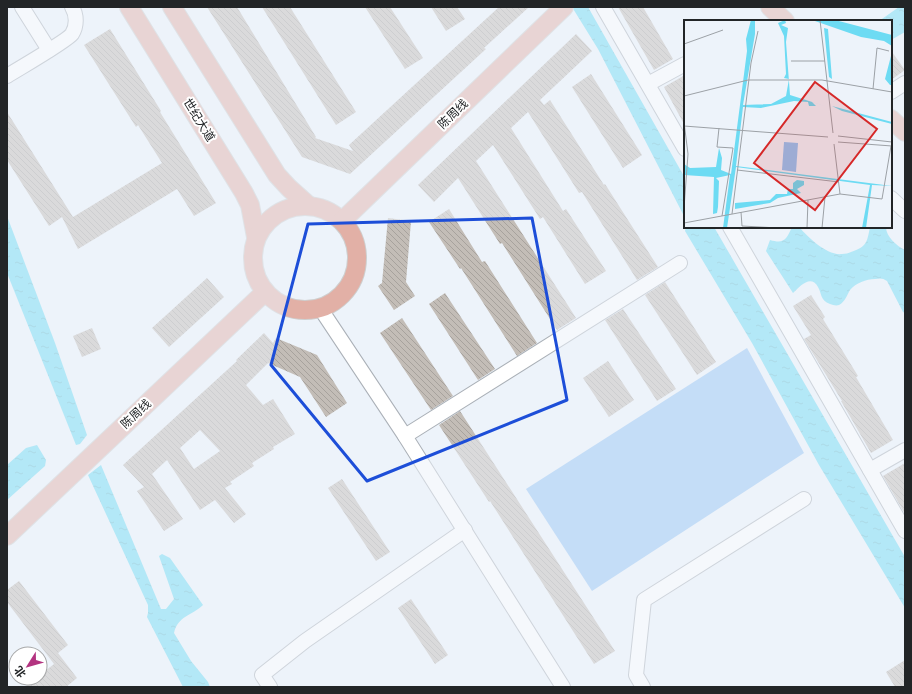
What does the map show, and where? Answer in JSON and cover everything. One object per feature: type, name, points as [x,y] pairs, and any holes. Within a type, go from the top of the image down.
[{"type":"main road","name":"世纪大道","points":[[129,7],[244,193],[250,205],[256,237]]},
{"type":"main road","points":[[172,7],[277,175],[308,205]]},
{"type":"main road","name":"陈周线","points":[[342,221],[564,7]]},
{"type":"main road","points":[[770,7],[784,20]]},
{"type":"main road","points":[[892,120],[905,132]]},
{"type":"main road","points":[[308,205],[326,210],[342,221],[352,235],[357,252],[356,270],[348,287],[336,300],[320,308],[300,310],[281,304],[265,292],[255,275],[252,256],[256,237],[268,220],[287,208],[308,205]]},
{"type":"main road","name":"陈周线","points":[[7,536],[265,292]]},
{"type":"street","points":[[7,76],[72,34],[76,20],[75,11],[72,7]]},
{"type":"street","points":[[603,7],[684,147]]},
{"type":"street","points":[[27,9],[49,50]]},
{"type":"street","points":[[648,84],[684,65]]},
{"type":"street","points":[[892,91],[905,83]]},
{"type":"street","points":[[892,199],[905,211]]},
{"type":"street","points":[[731,228],[905,532]]},
{"type":"street","points":[[405,436],[680,263]]},
{"type":"street","points":[[320,308],[405,436],[563,687]]},
{"type":"street","points":[[870,470],[905,450]]},
{"type":"street","points":[[642,687],[636,675],[644,600],[804,499]]},
{"type":"street","points":[[270,687],[262,675],[305,641],[465,530]]},
{"type":"highlighted area","points":[[532,218],[567,400],[367,481],[271,365],[308,224]]},
{"type":"shaded area","points":[[747,348],[804,453],[592,591],[526,489]]},
{"type":"water","points":[[572,7],[588,7],[684,176],[684,216],[598,49]]},
{"type":"water","points":[[899,7],[905,7],[905,32],[892,39],[892,20],[880,20]]},
{"type":"water","points":[[7,216],[55,343],[87,435],[80,444],[76,445],[7,273]]},
{"type":"water","points":[[686,228],[715,228],[905,557],[905,608],[819,465],[752,343],[685,231]]},
{"type":"water","points":[[792,228],[800,228],[824,249],[836,254],[842,254],[856,250],[863,246],[867,240],[870,228],[886,228],[886,231],[895,244],[905,250],[905,313],[903,312],[887,281],[881,278],[858,283],[850,290],[841,304],[838,305],[830,304],[824,301],[818,287],[812,281],[806,282],[793,293],[766,251],[770,240],[782,241],[788,235]]},
{"type":"water","points":[[37,445],[46,460],[45,466],[7,500],[7,465],[26,448]]},
{"type":"water","points":[[101,465],[161,609],[166,609],[174,599],[159,556],[162,554],[170,558],[203,605],[182,620],[176,627],[174,633],[191,661],[208,682],[210,687],[183,687],[147,617],[148,605],[88,475]]},
{"type":"building","points":[[207,7],[237,7],[316,137],[315,138],[353,151],[349,145],[499,7],[529,7],[484,48],[486,49],[350,174],[302,157]]},
{"type":"building","points":[[262,7],[290,7],[356,112],[336,125]]},
{"type":"building","points":[[365,7],[390,7],[423,58],[405,69]]},
{"type":"building","points":[[431,7],[457,7],[465,19],[446,31]]},
{"type":"building","points":[[618,7],[643,7],[673,59],[654,70]]},
{"type":"building","points":[[110,29],[216,203],[194,216],[177,189],[78,249],[62,217],[49,226],[7,160],[7,112],[73,217],[162,163],[138,125],[136,127],[84,45]]},
{"type":"building","points":[[576,34],[592,51],[540,100],[544,105],[550,100],[658,267],[637,280],[582,192],[579,193],[528,112],[511,128],[563,211],[566,209],[606,271],[585,284],[543,217],[540,219],[493,145],[476,161],[576,318],[557,330],[502,243],[500,244],[458,178],[434,202],[418,185]]},
{"type":"building","points":[[892,52],[905,70],[892,79]]},
{"type":"building","points":[[591,74],[642,155],[623,168],[572,87]]},
{"type":"building","points":[[684,76],[684,124],[664,87]]},
{"type":"building","points":[[449,209],[482,262],[485,261],[537,343],[517,356],[461,268],[460,269],[429,222]]},
{"type":"building","points":[[388,218],[411,221],[406,282],[415,296],[394,310],[378,286],[382,283]]},
{"type":"building","points":[[207,278],[224,297],[169,347],[152,328]]},
{"type":"building","points":[[665,282],[716,362],[697,375],[645,295]]},
{"type":"building","points":[[445,293],[495,369],[478,380],[429,304]]},
{"type":"building","points":[[811,295],[825,317],[823,319],[858,376],[856,377],[893,440],[871,453],[842,401],[804,339],[811,335],[793,306]]},
{"type":"building","points":[[623,309],[676,389],[657,401],[605,320]]},
{"type":"building","points":[[402,318],[453,396],[431,410],[380,333]]},
{"type":"building","points":[[92,328],[101,349],[82,357],[73,336]]},
{"type":"building","points":[[264,333],[273,343],[276,338],[317,355],[347,403],[326,417],[300,377],[268,363],[246,385],[263,405],[273,399],[295,434],[273,447],[274,449],[252,463],[254,466],[230,482],[232,484],[225,488],[246,514],[234,523],[215,500],[200,510],[167,460],[152,474],[183,519],[164,531],[137,491],[144,487],[123,465],[237,361],[236,360]],"holes":[[[200,430],[220,451],[194,469],[180,448]]]},
{"type":"building","points":[[608,361],[634,400],[609,417],[583,378]]},
{"type":"building","points":[[460,411],[615,651],[594,664],[490,501],[489,502],[439,425]]},
{"type":"building","points":[[905,463],[905,514],[883,476]]},
{"type":"building","points":[[342,479],[390,552],[376,561],[328,488]]},
{"type":"building","points":[[19,581],[68,645],[58,653],[77,678],[66,687],[25,687],[48,686],[48,669],[54,664],[48,656],[48,646],[40,646],[7,602],[7,590]]},
{"type":"building","points":[[411,599],[448,655],[435,664],[398,608]]},
{"type":"building","points":[[905,660],[905,687],[895,687],[886,672]]}]
